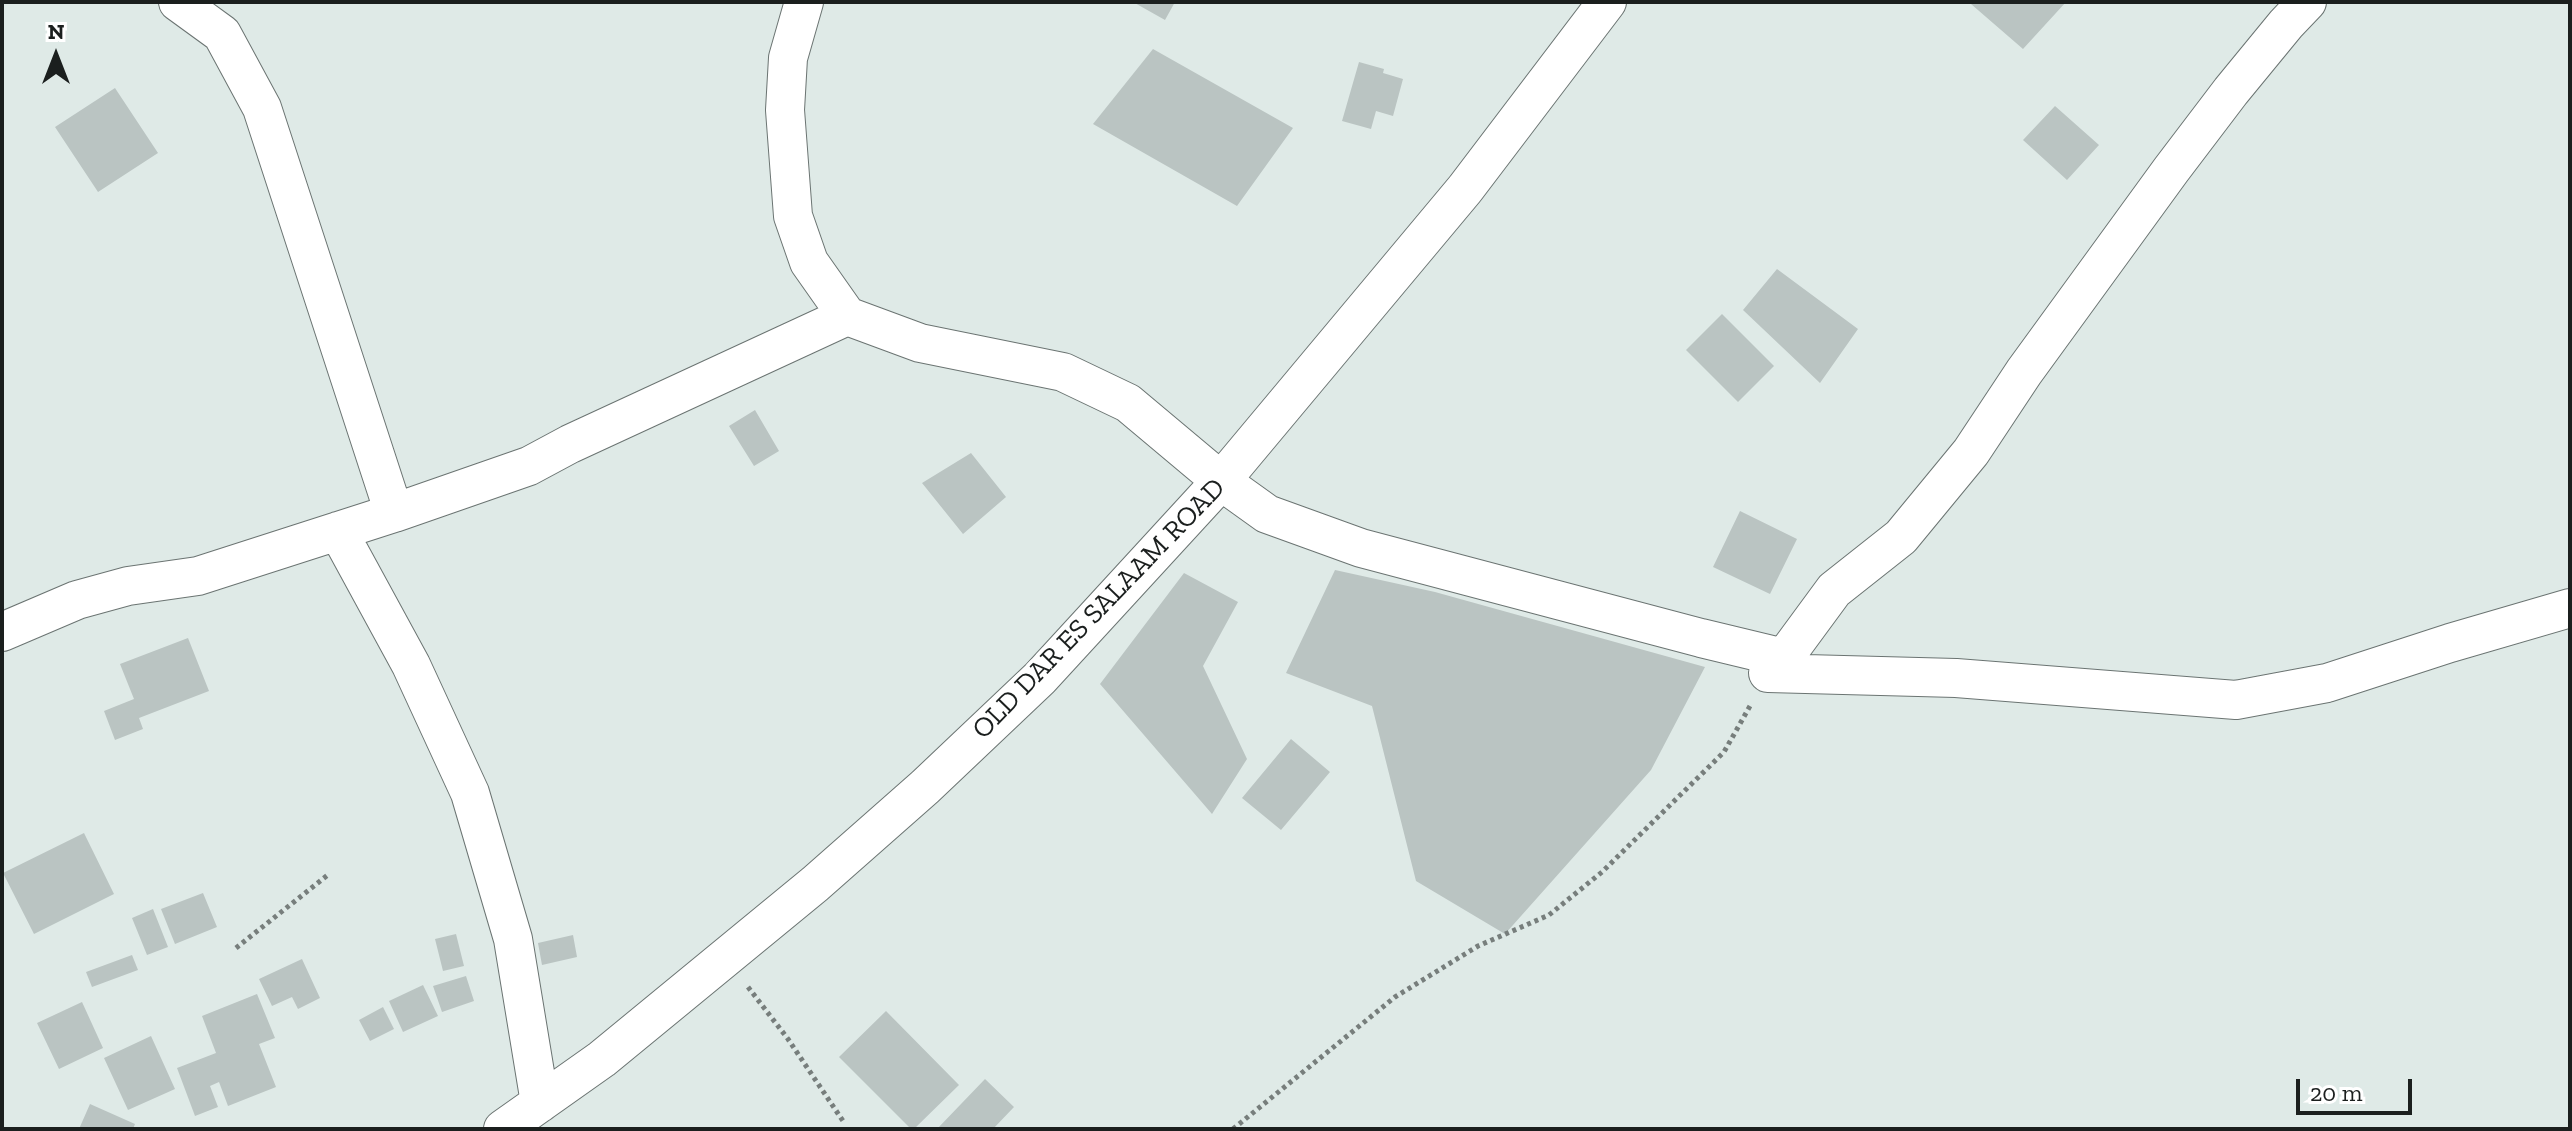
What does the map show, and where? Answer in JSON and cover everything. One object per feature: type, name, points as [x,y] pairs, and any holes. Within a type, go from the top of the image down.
[{"type":"street","points":[[178,2],[222,34],[262,108],[394,513]]},
{"type":"street","points":[[804,2],[788,58],[785,110],[793,216],[809,262],[847,316],[920,343],[1063,372],[1128,403],[1221,481],[1267,514],[1361,548],[1776,666],[2236,700],[2327,683],[2570,608]]},
{"type":"street","name":"OLD DAR ES SALAAM ROAD","points":[[503,1129],[602,1059],[815,884],[892,817],[1028,689],[1221,481],[1465,189],[1607,2]]},
{"type":"street","points":[[1776,666],[1834,590],[1901,537],[1971,452],[2024,372],[2171,170],[2240,80],[2307,2]]},
{"type":"street","points":[[2,632],[77,600],[128,586],[198,576],[529,466],[570,444],[847,316]]},
{"type":"street","points":[[338,531],[411,665],[470,793],[513,939],[540,1103]]},
{"type":"path","points":[[1233,1129],[1395,997],[1478,946],[1549,915],[1602,872],[1724,752],[1776,666]]},
{"type":"path","points":[[236,948],[329,874]]},
{"type":"path","points":[[725,958],[788,1039],[845,1124]]},
{"type":"building","points":[[1133,2],[1175,2],[1165,20]]},
{"type":"building","points":[[1972,2],[2066,2],[2023,49]]},
{"type":"building","points":[[1153,49],[1293,128],[1237,206],[1093,124]]},
{"type":"building","points":[[1359,62],[1384,69],[1383,73],[1403,79],[1393,116],[1376,111],[1371,129],[1342,121]]},
{"type":"building","points":[[115,88],[158,153],[98,192],[55,127]]},
{"type":"building","points":[[2055,106],[2099,145],[2067,180],[2023,140]]},
{"type":"building","points":[[1777,269],[1858,329],[1820,383],[1743,310]]},
{"type":"building","points":[[1722,314],[1774,366],[1738,402],[1686,350]]},
{"type":"building","points":[[755,410],[779,451],[754,466],[729,426]]},
{"type":"building","points":[[971,453],[1006,497],[963,534],[922,483]]},
{"type":"building","points":[[1740,511],[1797,539],[1770,594],[1713,567]]},
{"type":"building","points":[[1335,570],[1435,592],[1705,667],[1651,770],[1505,934],[1416,881],[1372,706],[1286,673]]},
{"type":"building","points":[[1184,573],[1238,602],[1203,666],[1247,759],[1212,814],[1100,684]]},
{"type":"building","points":[[188,638],[209,691],[139,718],[143,729],[115,740],[104,711],[134,699],[120,664]]},
{"type":"building","points":[[1291,739],[1330,772],[1281,830],[1242,798]]},
{"type":"building","points":[[84,833],[114,894],[34,934],[3,873]]},
{"type":"building","points":[[203,893],[217,927],[175,944],[161,909]]},
{"type":"building","points":[[153,909],[168,947],[147,955],[132,918]]},
{"type":"building","points":[[456,934],[464,966],[443,971],[435,939]]},
{"type":"building","points":[[573,935],[577,957],[542,965],[538,943]]},
{"type":"building","points":[[132,955],[138,970],[92,987],[86,972]]},
{"type":"building","points":[[302,959],[320,998],[298,1009],[292,997],[272,1006],[259,979]]},
{"type":"building","points":[[466,976],[474,1001],[442,1012],[433,986]]},
{"type":"building","points":[[423,985],[438,1016],[403,1032],[389,1001]]},
{"type":"building","points":[[257,994],[275,1038],[259,1044],[276,1087],[228,1106],[219,1082],[210,1086],[218,1107],[195,1116],[177,1068],[216,1053],[202,1016]]},
{"type":"building","points":[[82,1002],[103,1048],[59,1069],[37,1023]]},
{"type":"building","points":[[383,1007],[394,1029],[370,1041],[359,1020]]},
{"type":"building","points":[[886,1011],[959,1085],[914,1129],[839,1057]]},
{"type":"building","points":[[151,1036],[175,1089],[128,1110],[104,1058]]},
{"type":"building","points":[[985,1079],[1014,1107],[993,1129],[937,1129]]},
{"type":"building","points":[[90,1104],[135,1124],[133,1129],[79,1129]]}]
